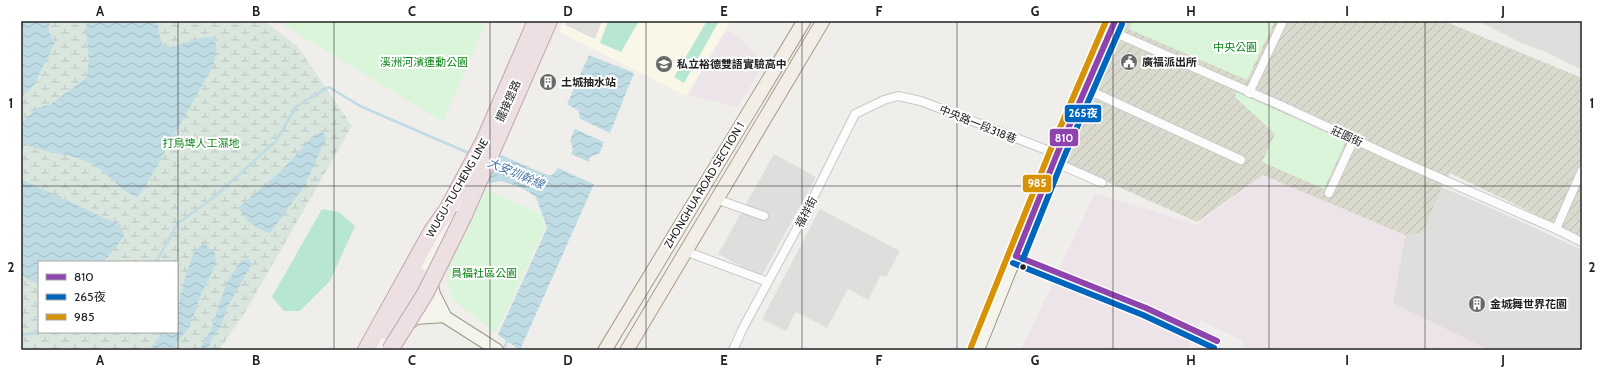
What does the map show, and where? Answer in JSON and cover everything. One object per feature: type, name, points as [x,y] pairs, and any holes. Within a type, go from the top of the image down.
[{"type":"highway","name":"WUGU-TUCHENG LINE","points":[[366,350],[432,231],[447,210],[484,141],[536,21]]},
{"type":"highway","name":"WUGU-TUCHENG LINE","points":[[389,343],[425,294],[464,215],[549,21]]},
{"type":"highway","points":[[409,298],[419,273],[436,242],[447,210]]},
{"type":"highway","points":[[376,350],[409,298],[426,275],[441,248],[464,215]]},
{"type":"main road","name":"ZHONGHUA ROAD SECTION 1","points":[[605,350],[804,21]]},
{"type":"main road","name":"ZHONGHUA ROAD SECTION 1","points":[[627,350],[823,21]]},
{"type":"street","name":"擺接堡路","points":[[380,350],[389,343],[409,298],[486,152],[544,21]]},
{"type":"street","points":[[1249,93],[1283,21]]},
{"type":"street","points":[[978,350],[1057,154],[1113,26]]},
{"type":"street","name":"莊園街","points":[[1113,26],[1249,93],[1282,106],[1582,242]]},
{"type":"street","points":[[1086,89],[1242,160]]},
{"type":"street","name":"中央路一段318巷","points":[[898,96],[921,101],[1057,154]]},
{"type":"street","name":"福祥街","points":[[733,350],[856,114],[884,100],[898,96]]},
{"type":"street","points":[[1329,193],[1354,139]]},
{"type":"street","points":[[1057,154],[1061,165],[1102,183]]},
{"type":"street","points":[[1556,229],[1582,170]]},
{"type":"street","points":[[716,199],[764,216]]},
{"type":"street","points":[[685,251],[768,282]]},
{"type":"street","points":[[428,263],[428,274],[434,294],[445,316]]},
{"type":"street","points":[[409,298],[445,316],[498,350]]},
{"type":"street","points":[[389,343],[416,318],[445,316]]},
{"type":"shaded area","name":"私立裕德雙語實驗高中","points":[[564,21],[731,21],[686,96],[559,32]]},
{"type":"shaded area","points":[[567,21],[602,21],[595,39],[565,25]]},
{"type":"shaded area","points":[[1127,21],[1444,21],[1582,78],[1582,237],[1450,173],[1442,186],[1423,232],[1405,235],[1263,175],[1197,222],[1063,162]]},
{"type":"shaded area","points":[[1478,21],[1582,21],[1582,70],[1543,51],[1517,41]]},
{"type":"shaded area","points":[[726,30],[738,36],[765,64],[737,107],[688,95]]},
{"type":"shaded area","points":[[774,154],[816,177],[761,277],[718,254]]},
{"type":"shaded area","name":"金城舞世界花園","points":[[1364,154],[1498,211],[1582,250],[1582,350],[1487,350],[1393,303],[1405,235]]},
{"type":"shaded area","points":[[1263,175],[1405,235],[1393,303],[1489,350],[1244,350],[1242,341],[1201,320],[1188,350],[1021,350],[1095,193],[1197,225]]},
{"type":"shaded area","points":[[820,209],[900,251],[886,277],[881,275],[868,300],[848,289],[827,328],[796,312],[786,331],[762,319]]},
{"type":"shaded area","points":[[1198,337],[1227,350],[1193,350]]},
{"type":"green space","name":"打鳥埤人工濕地","points":[[21,21],[264,21],[297,46],[352,126],[247,309],[219,350],[21,350]]},
{"type":"green space","name":"溪洲河濱運動公園","points":[[277,21],[486,21],[443,122]]},
{"type":"green space","points":[[608,21],[639,21],[621,52],[600,43]]},
{"type":"green space","points":[[707,21],[719,21],[684,83],[674,77]]},
{"type":"green space","name":"中央公園","points":[[1133,21],[1275,21],[1247,80],[1129,29]]},
{"type":"green space","points":[[1236,92],[1346,141],[1324,189],[1262,162],[1275,134],[1235,97]]},
{"type":"green space","name":"員福社區公園","points":[[485,189],[541,214],[545,227],[496,333],[453,300],[447,281],[447,268]]},
{"type":"green space","points":[[322,209],[339,212],[355,226],[330,281],[300,311],[284,311],[272,297]]},
{"type":"water","points":[[21,21],[50,21],[48,30],[55,42],[34,85],[21,98]]},
{"type":"water","points":[[87,21],[156,21],[162,44],[169,48],[200,38],[214,37],[217,50],[213,66],[145,187],[137,197],[123,189],[100,169],[86,161],[29,146],[21,142],[21,123],[37,108],[50,105],[87,77],[89,60],[86,29]]},
{"type":"water","points":[[589,55],[634,73],[610,133],[580,119],[579,111],[567,104]]},
{"type":"water","points":[[575,129],[604,142],[600,153],[590,157],[589,162],[571,154],[573,149],[570,140]]},
{"type":"water","points":[[323,132],[326,138],[305,185],[270,233],[260,230],[244,216],[239,207],[281,171],[315,134]]},
{"type":"water","points":[[499,154],[547,175],[552,175],[558,168],[594,184],[520,350],[498,335],[547,228],[536,197],[522,188],[501,181],[486,184]]},
{"type":"water","points":[[21,179],[120,225],[124,235],[104,261],[38,261],[38,283],[30,281],[21,274]]},
{"type":"water","points":[[204,243],[215,253],[216,264],[201,294],[189,328],[170,350],[150,350],[161,333],[178,333],[178,305],[194,252]]},
{"type":"water","points":[[249,259],[252,264],[227,308],[221,326],[210,342],[209,350],[199,350],[210,332],[227,282],[241,261]]},
{"type":"waterway","points":[[157,261],[178,223],[213,198],[275,142],[297,106],[329,87],[360,106],[471,154]]},
{"type":"waterway","points":[[21,335],[38,332]]},
{"type":"waterway","name":"大安圳幹線","points":[[503,350],[508,339]]},
{"type":"transit line","name":"985","points":[[971,347],[1050,151],[1106,21]]},
{"type":"transit line","name":"810","points":[[1016,256],[1057,154],[1115,21]]},
{"type":"transit line","name":"265夜","points":[[1023,259],[1064,157],[1122,24]]},
{"type":"transit line","name":"810","points":[[1016,256],[1146,308],[1217,341]]},
{"type":"transit line","name":"265夜","points":[[1013,263],[1143,315],[1214,348]]},
{"type":"place","name":"廣福派出所","points":[[1129,62]]},
{"type":"place","name":"私立裕德雙語實驗高中","points":[[664,64]]},
{"type":"place","name":"土城抽水站","points":[[548,82]]},
{"type":"place","name":"金城舞世界花園","points":[[1477,304]]}]
